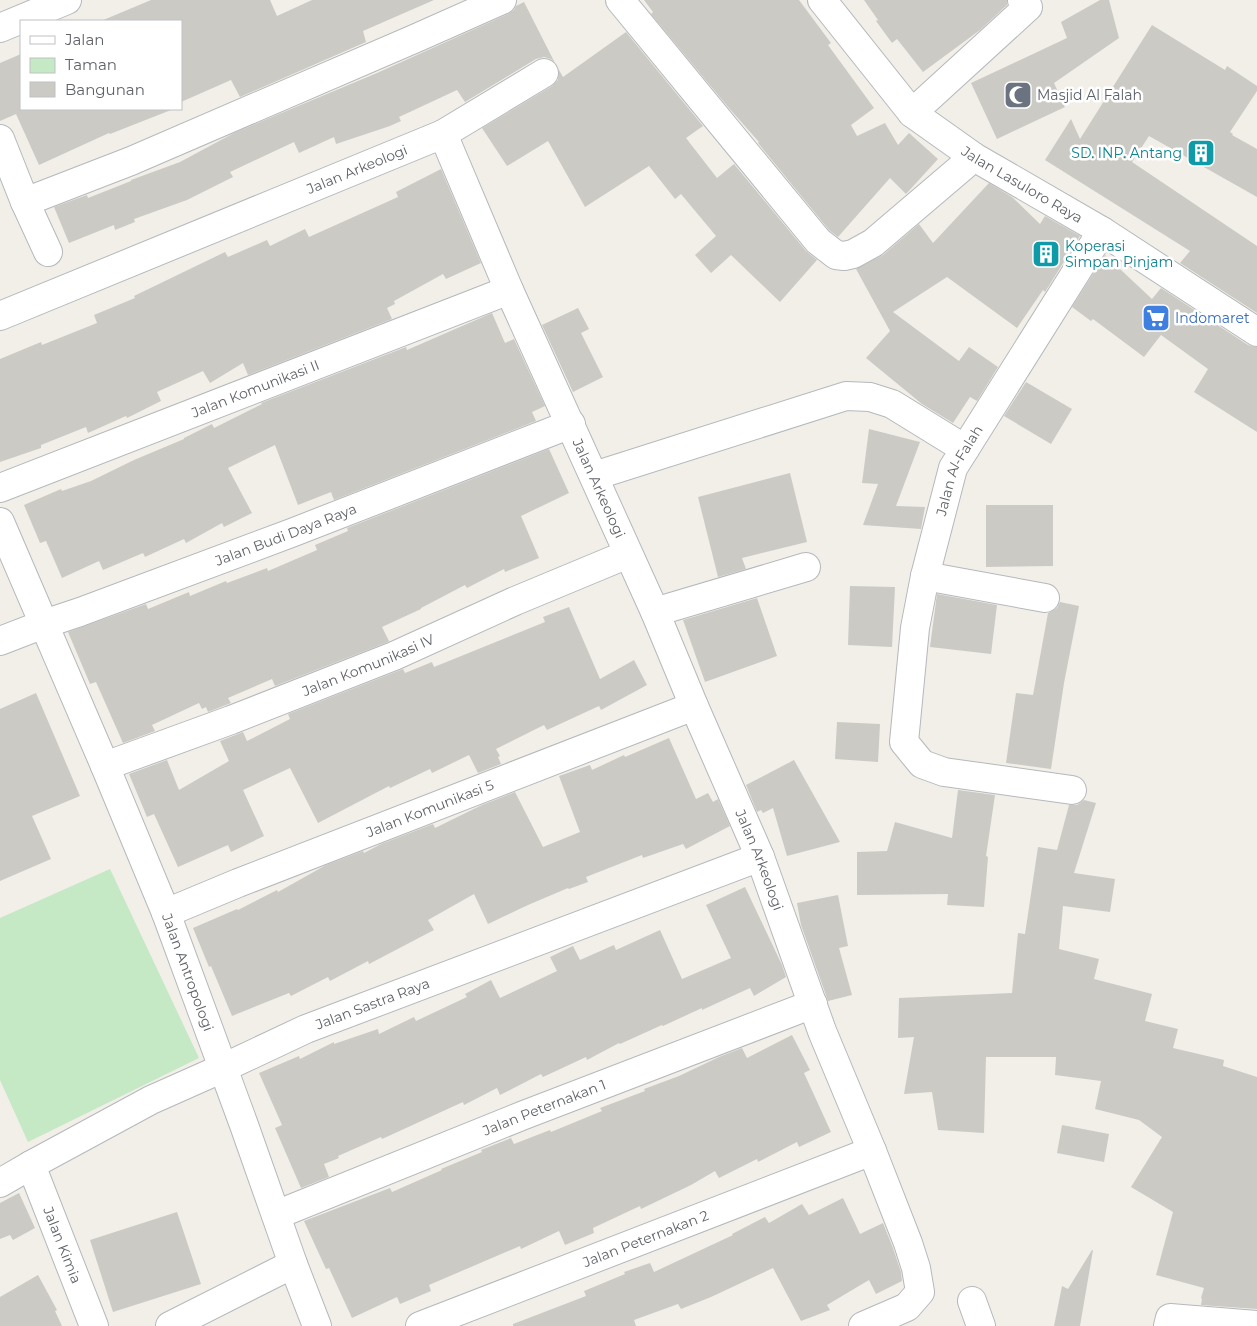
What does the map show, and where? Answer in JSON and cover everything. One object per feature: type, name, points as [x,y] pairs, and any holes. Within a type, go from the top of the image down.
[{"type":"street","points":[[0,28],[67,0]]},
{"type":"street","points":[[25,202],[131,161],[502,0]]},
{"type":"street","points":[[620,0],[818,241],[836,254],[844,256],[853,254],[873,243],[974,157]]},
{"type":"street","name":"Jalan Lasuloro Raya","points":[[822,0],[912,113],[974,157],[1102,232],[1257,332]]},
{"type":"street","points":[[912,113],[1028,8],[1022,0]]},
{"type":"street","points":[[443,134],[544,73]]},
{"type":"street","name":"Jalan Arkeologi","points":[[0,316],[443,134],[510,290],[655,612],[760,857],[822,1031],[908,1243],[916,1268],[920,1292],[907,1307],[863,1326]]},
{"type":"street","points":[[0,139],[25,202],[48,252]]},
{"type":"street","name":"Jalan Al-Falah","points":[[1072,790],[944,772],[922,764],[904,742],[915,628],[925,576],[953,468],[1102,232]]},
{"type":"street","name":"Jalan Komunikasi II","points":[[0,488],[510,290]]},
{"type":"street","points":[[594,476],[846,396],[870,397],[892,404],[965,449]]},
{"type":"street","name":"Jalan Budi Daya Raya","points":[[0,641],[294,532],[571,424]]},
{"type":"street","name":"Jalan Antropologi","points":[[0,522],[166,913],[317,1326]]},
{"type":"street","name":"Jalan Komunikasi IV","points":[[105,766],[232,720],[394,656],[516,601],[628,554]]},
{"type":"street","points":[[655,612],[806,567]]},
{"type":"street","points":[[925,576],[1045,598]]},
{"type":"street","name":"Jalan Komunikasi 5","points":[[166,913],[238,883],[694,706]]},
{"type":"street","name":"Jalan Sastra Raya","points":[[0,1183],[151,1100],[306,1029],[760,857]]},
{"type":"street","name":"Jalan Peternakan 1","points":[[276,1215],[524,1115],[813,1004]]},
{"type":"street","name":"Jalan Peternakan 2","points":[[420,1326],[872,1151]]},
{"type":"street","name":"Jalan Kimia","points":[[31,1165],[94,1326]]},
{"type":"street","points":[[170,1326],[293,1264]]},
{"type":"street","points":[[1168,1326],[1170,1318],[1257,1325]]},
{"type":"green space","points":[[110,869],[199,1058],[28,1142],[0,1080],[0,918]]},
{"type":"building","points":[[151,0],[270,0],[277,16],[312,0],[434,0],[363,31],[366,42],[240,97],[231,80],[182,102],[182,20],[103,20]]},
{"type":"building","points":[[644,0],[799,0],[831,43],[828,45],[874,108],[851,125],[857,136],[885,123],[898,145],[909,133],[938,159],[906,194],[890,178],[838,237],[829,230],[759,142],[651,14],[653,12]]},
{"type":"building","points":[[864,0],[1007,0],[1007,5],[980,30],[923,72],[897,39],[892,43]]},
{"type":"building","points":[[1100,0],[1109,0],[1119,38],[1054,83],[1065,107],[997,139],[971,83],[1067,38],[1061,22]]},
{"type":"building","points":[[524,2],[555,63],[551,59],[544,57],[536,59],[465,102],[457,90],[399,117],[401,121],[390,126],[336,144],[334,137],[299,153],[294,142],[230,172],[233,177],[187,200],[134,219],[135,222],[115,230],[114,225],[69,243],[54,207],[87,195],[88,198],[180,162],[234,133],[377,73],[508,14],[516,6]]},
{"type":"building","points":[[1152,25],[1225,70],[1227,66],[1257,86],[1257,91],[1230,132],[1257,149],[1257,197],[1149,136],[1132,162],[1257,246],[1257,313],[1180,263],[1190,251],[1045,160],[1071,119],[1080,139]]},
{"type":"building","points":[[626,32],[703,126],[686,138],[717,178],[734,164],[806,251],[817,260],[780,302],[731,255],[711,273],[695,255],[716,236],[681,194],[675,199],[649,166],[585,207],[548,141],[507,166],[482,128],[552,86],[558,80],[559,70],[563,77]]},
{"type":"building","points":[[20,54],[20,110],[171,110],[109,133],[39,165],[16,114],[0,121],[0,63]]},
{"type":"building","points":[[441,169],[481,263],[446,279],[443,274],[394,301],[395,304],[387,308],[392,319],[248,375],[243,363],[210,383],[203,371],[157,392],[161,401],[127,418],[126,416],[88,433],[86,427],[41,445],[41,448],[0,462],[0,359],[41,342],[42,345],[97,323],[94,315],[135,298],[134,296],[225,252],[228,257],[267,240],[270,246],[305,229],[309,237],[398,197],[396,192]]},
{"type":"building","points":[[989,183],[1012,197],[1040,224],[1045,216],[1080,236],[1045,292],[1043,290],[1017,328],[947,277],[893,312],[959,361],[969,347],[998,367],[977,401],[970,397],[953,423],[922,404],[866,358],[890,331],[856,269],[883,255],[919,224],[933,243]]},
{"type":"building","points":[[1105,255],[1152,299],[1161,288],[1248,345],[1257,347],[1257,432],[1194,392],[1208,369],[1161,335],[1144,357],[1093,319],[1091,321],[1072,307]]},
{"type":"building","points":[[578,308],[589,329],[581,333],[603,377],[573,392],[542,325]]},
{"type":"building","points":[[492,313],[505,343],[514,339],[545,406],[532,412],[536,421],[334,500],[331,492],[298,505],[275,445],[228,468],[252,513],[224,527],[222,523],[186,543],[184,539],[145,557],[143,553],[103,570],[99,561],[62,578],[46,541],[40,543],[24,505],[61,489],[62,491],[91,481],[184,439],[212,424],[214,428],[261,403],[406,347],[407,350]]},
{"type":"building","points":[[1026,382],[1072,409],[1051,444],[1004,416]]},
{"type":"building","points":[[869,429],[920,442],[896,506],[925,507],[921,529],[863,525],[878,484],[862,483]]},
{"type":"building","points":[[549,449],[569,493],[521,516],[539,558],[505,572],[504,569],[467,588],[465,585],[421,609],[382,627],[388,642],[275,686],[272,679],[228,698],[231,703],[208,712],[206,707],[202,709],[199,703],[152,725],[155,731],[123,743],[96,682],[90,684],[68,632],[146,604],[148,609],[189,592],[190,596],[226,581],[227,583],[267,568],[268,571],[317,550],[315,545],[348,531],[347,528]]},
{"type":"building","points":[[790,473],[807,542],[742,558],[746,569],[718,577],[698,497]]},
{"type":"building","points":[[986,505],[1053,505],[1053,566],[986,567]]},
{"type":"building","points":[[850,586],[895,587],[892,647],[848,645]]},
{"type":"building","points":[[937,594],[997,605],[991,654],[930,647]]},
{"type":"building","points":[[757,598],[777,656],[705,682],[683,620]]},
{"type":"building","points":[[1060,602],[1079,606],[1064,683],[1051,769],[1006,763],[1016,693],[1033,695],[1048,613],[1057,608]]},
{"type":"building","points":[[569,607],[600,679],[634,660],[647,685],[601,710],[599,706],[547,730],[544,725],[496,749],[500,756],[498,757],[501,764],[478,773],[469,755],[432,773],[430,769],[390,788],[389,786],[318,823],[290,768],[243,790],[264,836],[231,852],[228,845],[178,867],[154,814],[147,817],[129,774],[167,760],[179,790],[229,761],[220,741],[243,732],[247,741],[290,719],[288,714],[403,669],[405,673],[432,662],[434,667],[545,622],[543,617]]},
{"type":"building","points":[[36,693],[80,796],[32,816],[51,859],[0,881],[0,709]]},
{"type":"building","points":[[837,722],[880,724],[878,762],[835,759]]},
{"type":"building","points":[[669,738],[696,799],[708,793],[713,802],[718,799],[730,826],[686,849],[683,844],[643,858],[642,855],[586,877],[588,882],[568,888],[488,924],[474,894],[428,920],[434,930],[369,964],[368,961],[330,981],[328,977],[291,996],[289,993],[232,1016],[193,928],[238,910],[277,890],[278,892],[326,865],[363,851],[364,853],[381,844],[433,824],[435,828],[482,805],[515,792],[543,847],[580,832],[559,776],[590,765],[592,770],[624,755],[625,757]]},
{"type":"building","points":[[794,760],[840,842],[787,856],[773,808],[763,813],[761,810],[757,812],[746,785]]},
{"type":"building","points":[[958,790],[995,795],[986,856],[988,857],[984,907],[947,905],[948,894],[857,895],[857,852],[887,851],[895,822],[952,838]]},
{"type":"building","points":[[1084,800],[1096,803],[1074,873],[1115,879],[1110,912],[1063,906],[1059,949],[1099,959],[1094,979],[1152,994],[1145,1021],[1178,1029],[1173,1048],[1224,1060],[1223,1066],[1257,1077],[1257,1309],[1201,1305],[1204,1288],[1156,1275],[1173,1212],[1131,1187],[1162,1137],[1139,1120],[1095,1109],[1101,1081],[1055,1075],[1056,1057],[986,1057],[984,1133],[938,1130],[932,1092],[904,1094],[914,1037],[898,1038],[899,998],[1012,993],[1018,933],[1025,934],[1038,847],[1057,850],[1069,805],[1077,805]]},
{"type":"building","points":[[745,887],[786,977],[754,996],[750,988],[702,1010],[702,1008],[619,1043],[587,1060],[586,1057],[543,1077],[541,1074],[500,1095],[497,1088],[464,1105],[463,1102],[382,1139],[381,1137],[324,1164],[329,1177],[301,1188],[275,1128],[282,1125],[259,1073],[299,1056],[300,1059],[334,1042],[334,1044],[378,1029],[379,1034],[414,1017],[416,1021],[467,997],[465,994],[491,980],[500,998],[557,971],[550,957],[573,946],[580,960],[614,945],[616,950],[660,930],[682,979],[731,958],[706,905]]},
{"type":"building","points":[[838,895],[848,946],[839,948],[852,995],[828,1001],[801,925],[797,903]]},
{"type":"building","points":[[792,1035],[810,1070],[804,1073],[831,1132],[799,1147],[797,1142],[758,1162],[757,1159],[719,1178],[715,1171],[641,1209],[640,1206],[593,1228],[594,1233],[565,1245],[559,1231],[521,1249],[520,1246],[429,1285],[431,1291],[400,1304],[397,1297],[352,1318],[329,1268],[326,1269],[304,1221],[390,1188],[392,1192],[511,1138],[514,1144],[550,1130],[551,1132],[602,1111],[600,1108],[645,1091],[644,1089],[679,1076],[742,1048],[747,1058]]},
{"type":"building","points":[[1062,1125],[1109,1134],[1104,1162],[1057,1153]]},
{"type":"building","points":[[19,1193],[35,1228],[13,1240],[10,1235],[0,1239],[0,1203]]},
{"type":"building","points":[[843,1198],[860,1234],[883,1223],[901,1272],[902,1281],[876,1294],[869,1280],[827,1305],[830,1310],[801,1321],[773,1268],[681,1309],[678,1304],[634,1320],[636,1326],[513,1326],[513,1324],[586,1296],[584,1291],[625,1274],[624,1272],[650,1263],[654,1272],[733,1235],[765,1217],[769,1223],[802,1204],[809,1215]]},
{"type":"building","points":[[177,1212],[201,1284],[113,1312],[90,1240]]},
{"type":"building","points":[[1092,1250],[1080,1326],[1054,1326],[1062,1286],[1068,1289]]},
{"type":"building","points":[[38,1275],[57,1310],[55,1311],[62,1326],[0,1326],[0,1297]]},
{"type":"place","name":"Masjid Al Falah","points":[[1018,95]]},
{"type":"place","name":"SD. INP. Antang","points":[[1201,153]]},
{"type":"place","name":"Koperasi Simpan Pinjam","points":[[1046,254]]},
{"type":"place","name":"Indomaret","points":[[1156,318]]}]
